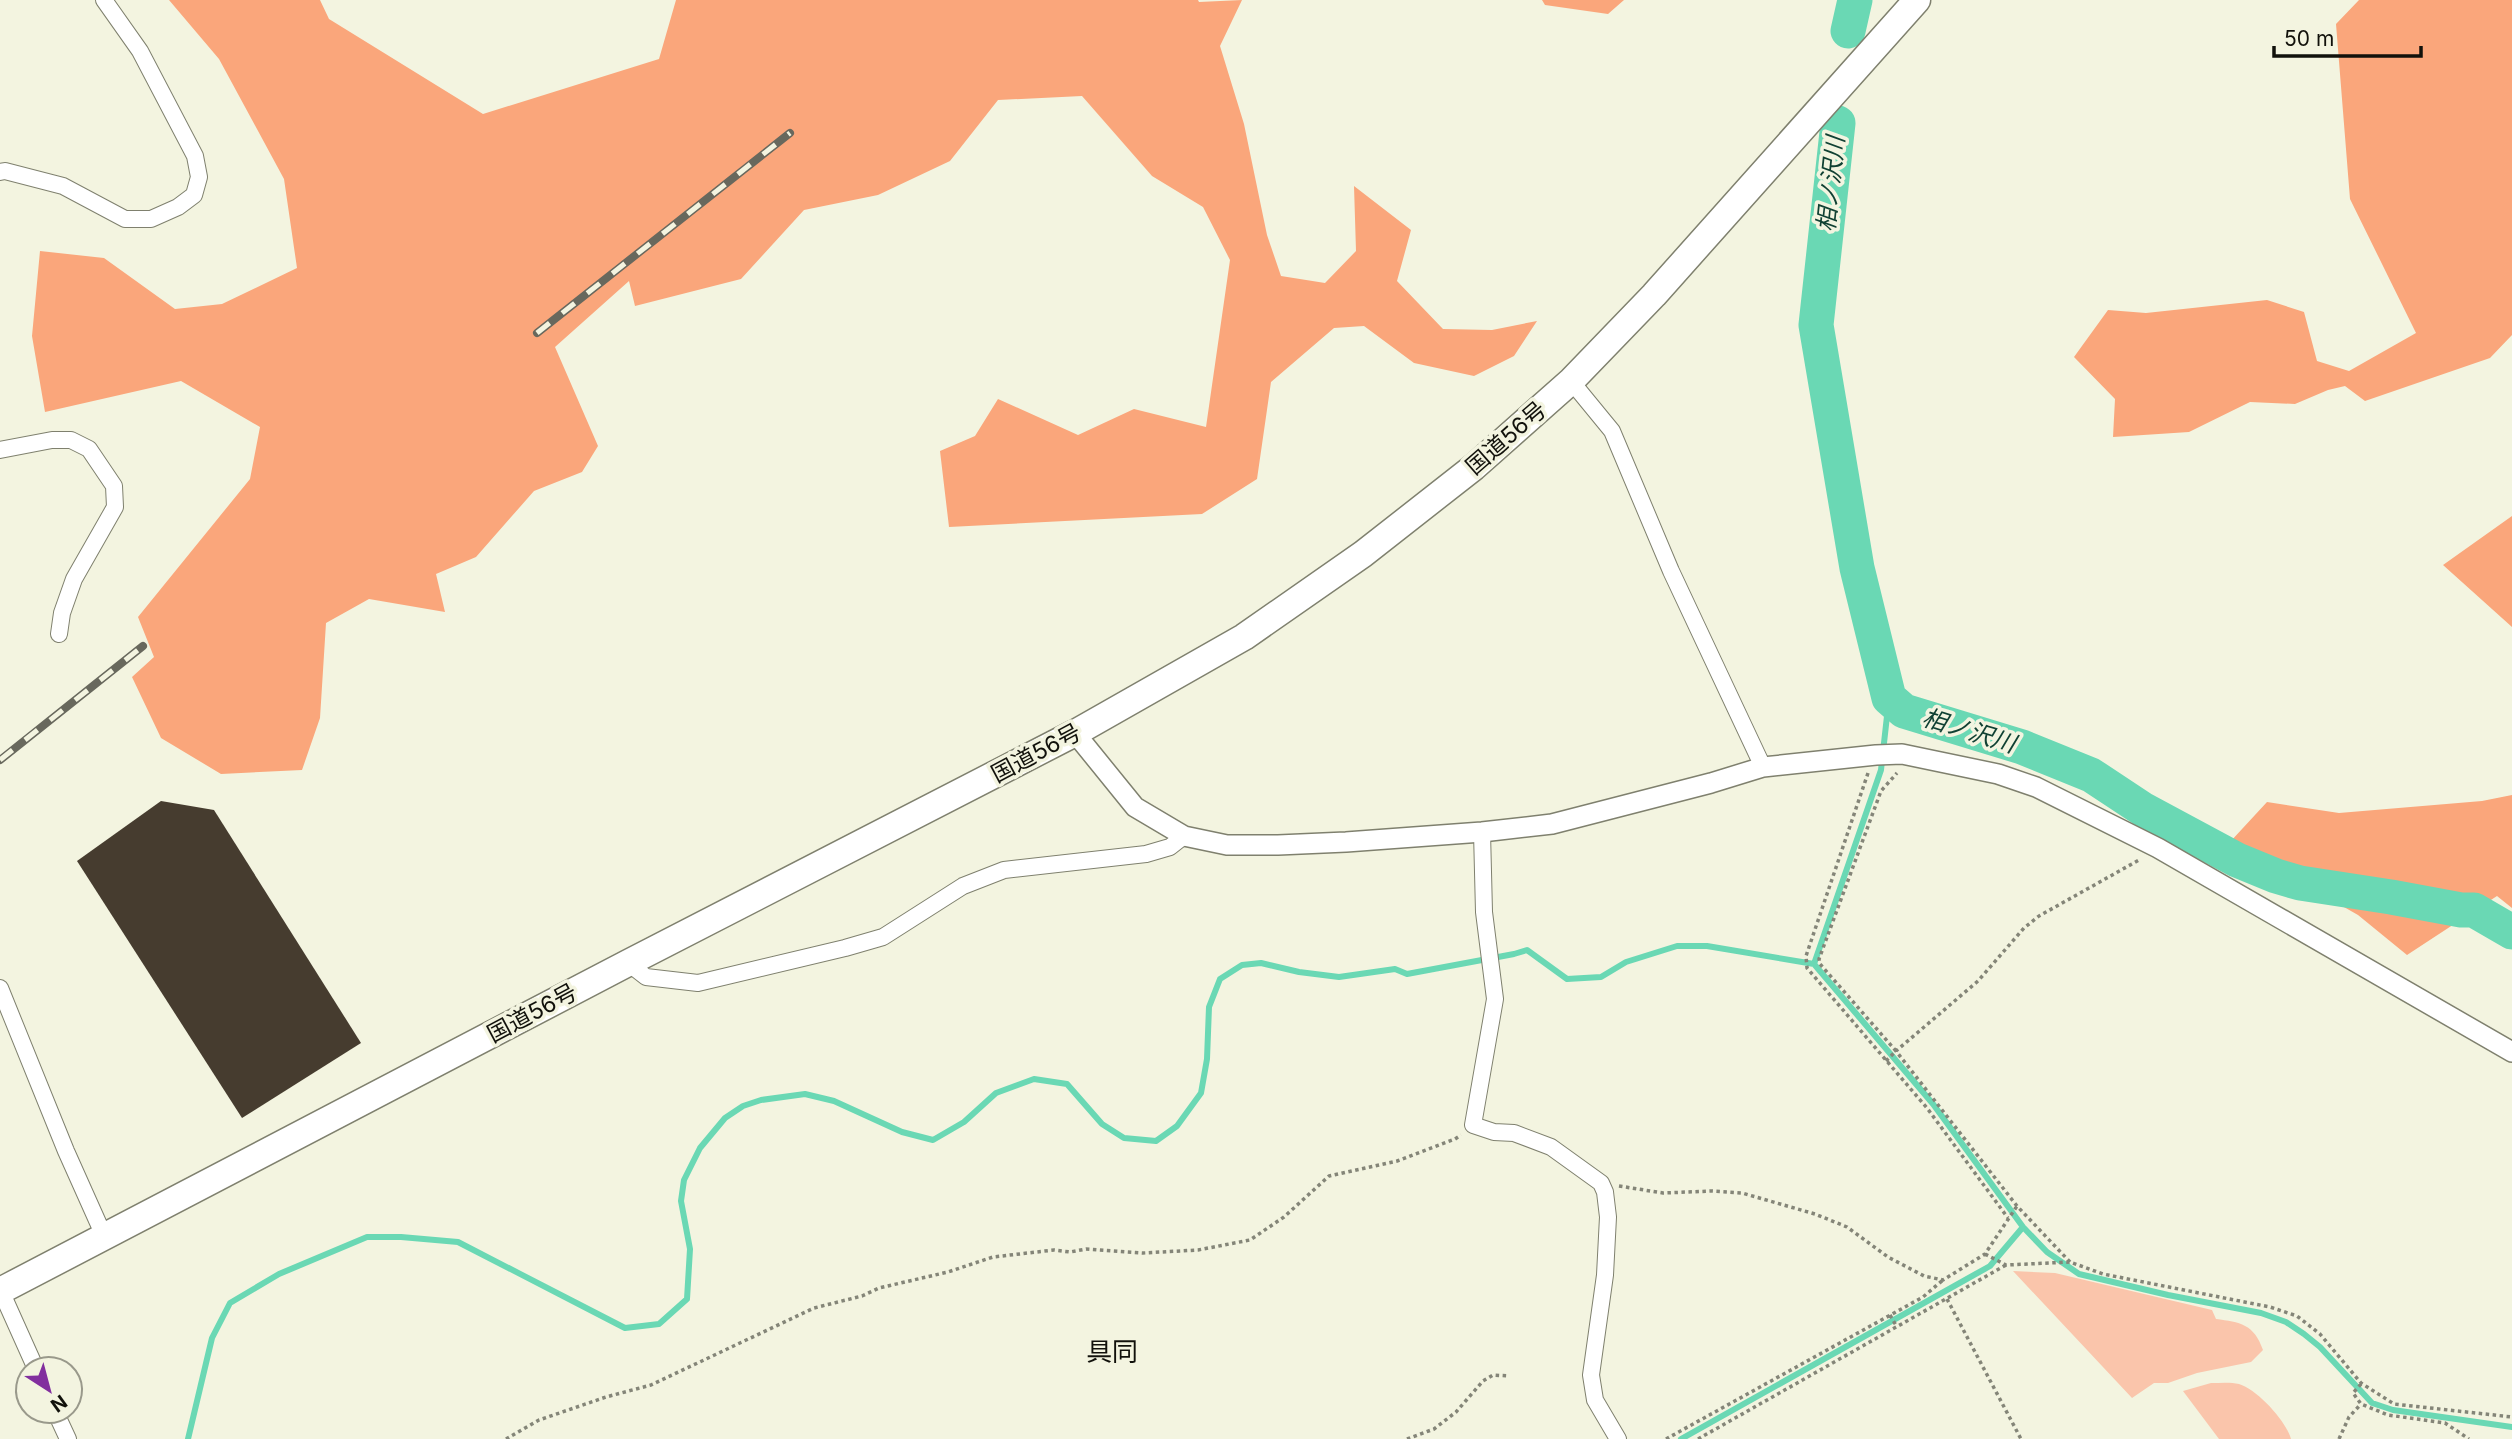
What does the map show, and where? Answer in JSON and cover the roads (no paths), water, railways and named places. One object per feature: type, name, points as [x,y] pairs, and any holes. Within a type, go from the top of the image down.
[{"type":"highway","name":"国道56号","points":[[0,1291],[628,962],[1075,733],[1244,637],[1363,554],[1474,467],[1571,381],[1654,295],[1917,0]]},
{"type":"street","points":[[0,172],[63,186],[125,219],[151,219],[194,195],[199,177],[195,156],[140,51],[104,0]]},
{"type":"street","points":[[1571,381],[1612,431],[1671,571],[1763,767]]},
{"type":"street","points":[[0,450],[52,440],[71,440],[89,449],[114,486],[115,507],[74,579],[62,613],[59,634]]},
{"type":"street","points":[[1075,733],[1135,807],[1184,836],[1227,845],[1278,845],[1482,832],[1552,824],[1712,783],[1763,767],[1872,755],[1907,755],[1998,774],[2036,787],[2158,848],[2512,1052]]},
{"type":"street","points":[[1482,832],[1484,912],[1495,999],[1473,1125],[1493,1132],[1514,1133],[1551,1147],[1601,1183],[1605,1192],[1608,1217],[1605,1275],[1591,1375],[1595,1400],[1618,1439]]},
{"type":"street","points":[[628,962],[646,977],[698,983],[883,937],[963,886],[1004,870],[1146,853],[1170,848],[1184,836]]},
{"type":"street","points":[[0,988],[66,1151],[104,1236]]},
{"type":"street","points":[[0,1291],[30,1355]]},
{"type":"waterway","name":"相ノ沢川","points":[[1848,31],[1855,0]]},
{"type":"waterway","name":"相ノ沢川","points":[[1838,123],[1816,325],[1857,568],[1889,698],[1904,711],[2022,747],[2091,775],[2144,810],[2237,860],[2276,876],[2300,883],[2474,910],[2512,932]]},
{"type":"waterway","points":[[1814,964],[1881,770],[1889,698]]},
{"type":"waterway","points":[[188,1439],[212,1338],[230,1303],[279,1274],[367,1237],[458,1242],[625,1328],[659,1324],[687,1299],[690,1249],[681,1201],[684,1180],[700,1148],[725,1118],[743,1106],[761,1100],[805,1094],[834,1101],[902,1132],[933,1140],[964,1122],[996,1093],[1034,1079],[1067,1084],[1102,1124],[1124,1138],[1156,1141],[1177,1126],[1201,1093],[1207,1059],[1209,1007],[1220,979],[1242,965],[1261,963],[1299,972],[1339,977],[1395,969],[1407,974],[1527,950],[1567,979],[1601,977],[1626,962],[1677,946],[1707,946],[1814,964],[1933,1104],[2023,1227],[2047,1252],[2079,1274],[2261,1313],[2286,1322],[2320,1347],[2372,1403],[2393,1410],[2512,1427]]},
{"type":"waterway","points":[[1681,1439],[1990,1266],[2023,1227]]},
{"type":"railway","points":[[537,333],[790,133]]},
{"type":"railway","points":[[0,760],[143,646]]},
{"type":"district","name":"具同","points":[[1112,1352]]}]
